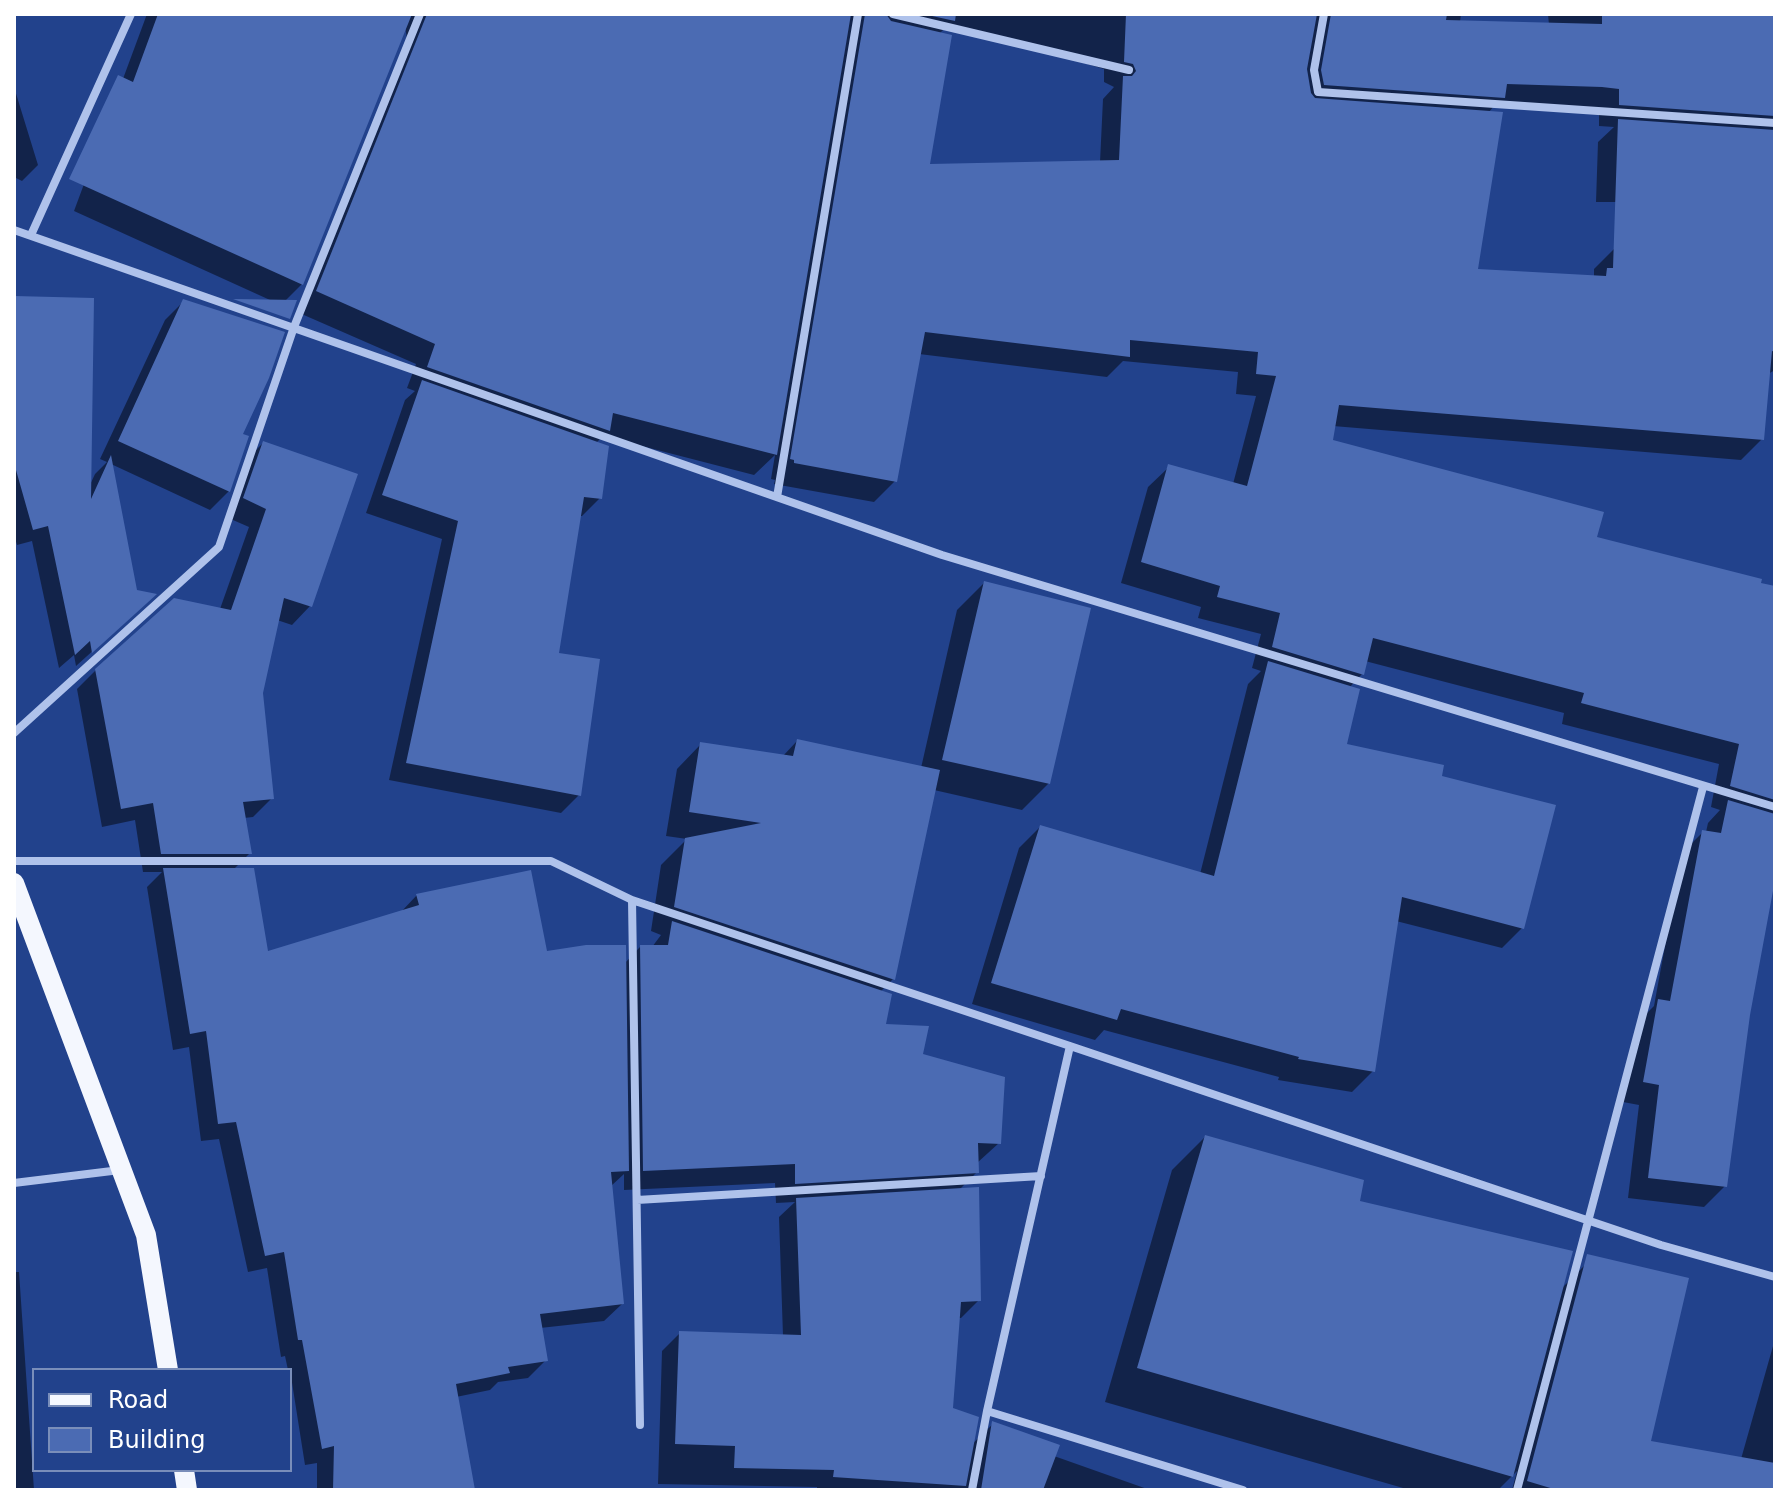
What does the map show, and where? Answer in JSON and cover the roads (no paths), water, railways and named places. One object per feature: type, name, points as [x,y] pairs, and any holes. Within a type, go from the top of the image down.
[{"type":"main road","points":[[14,883],[146,1235],[168,1368]]},
{"type":"street","points":[[31,235],[131,14]]},
{"type":"street","points":[[14,733],[219,547],[294,327],[420,14]]},
{"type":"street","points":[[777,497],[858,14]]},
{"type":"street","points":[[893,14],[1129,70]]},
{"type":"street","points":[[1324,14],[1314,70],[1318,92],[1775,123]]},
{"type":"street","points":[[14,230],[957,560],[1775,807]]},
{"type":"street","points":[[1517,1490],[1703,787]]},
{"type":"street","points":[[14,861],[551,861],[632,900],[1661,1245],[1775,1277]]},
{"type":"street","points":[[632,900],[640,1425]]},
{"type":"street","points":[[972,1490],[1070,1046]]},
{"type":"street","points":[[14,1183],[122,1170]]},
{"type":"street","points":[[637,1200],[1041,1176]]},
{"type":"street","points":[[987,1411],[1243,1490]]}]
